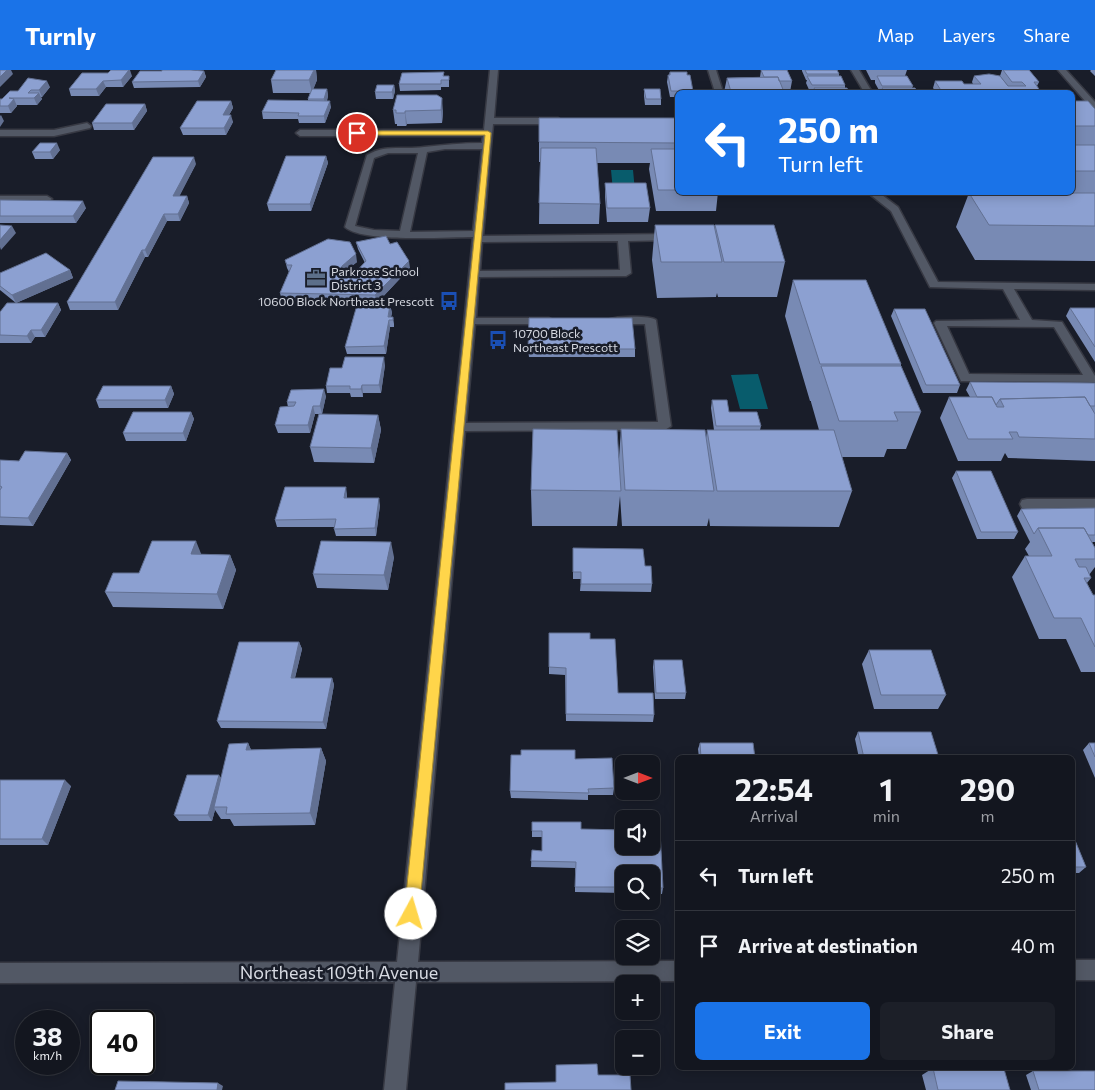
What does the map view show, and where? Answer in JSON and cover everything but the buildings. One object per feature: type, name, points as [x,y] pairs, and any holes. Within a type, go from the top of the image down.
[{"type":"street","points":[[395,1090],[494,70]]},
{"type":"street","points":[[712,70],[718,90]]},
{"type":"street","points":[[855,70],[867,90]]},
{"type":"street","points":[[1062,70],[1095,107]]},
{"type":"street","points":[[489,121],[566,121]]},
{"type":"street","points":[[0,133],[54,133],[87,126]]},
{"type":"street","points":[[300,133],[488,133]]},
{"type":"street","points":[[487,146],[445,146],[423,150],[376,153],[370,157],[350,227],[365,232],[479,236],[688,237]]},
{"type":"street","points":[[405,233],[423,150]]},
{"type":"street","points":[[875,195],[895,209],[934,285],[1095,287]]},
{"type":"street","points":[[0,199],[47,199]]},
{"type":"street","points":[[475,274],[626,273],[623,238]]},
{"type":"street","points":[[1007,286],[1028,324]]},
{"type":"street","points":[[460,427],[665,426],[650,320],[600,321]]},
{"type":"street","points":[[471,321],[560,321]]},
{"type":"street","points":[[940,324],[1028,324],[1058,324],[1091,379],[965,378],[940,324]]},
{"type":"street","points":[[1027,504],[1095,504]]},
{"type":"street","points":[[1075,970],[1095,970]]},
{"type":"street","name":"Northeast 109th Avenue","points":[[0,973],[675,971]]},
{"type":"water","points":[[611,170],[633,170],[635,191],[613,191]]},
{"type":"water","points":[[758,374],[768,409],[740,409],[731,375]]},
{"type":"place","name":"Parkrose School District 3","points":[[316,278]]},
{"type":"place","name":"10600 Block Northeast Prescott","points":[[449,301]]},
{"type":"place","name":"10700 Block Northeast Prescott","points":[[498,340]]},
{"type":"route","points":[[357,133],[488,133],[449,545],[411,914]]}]
